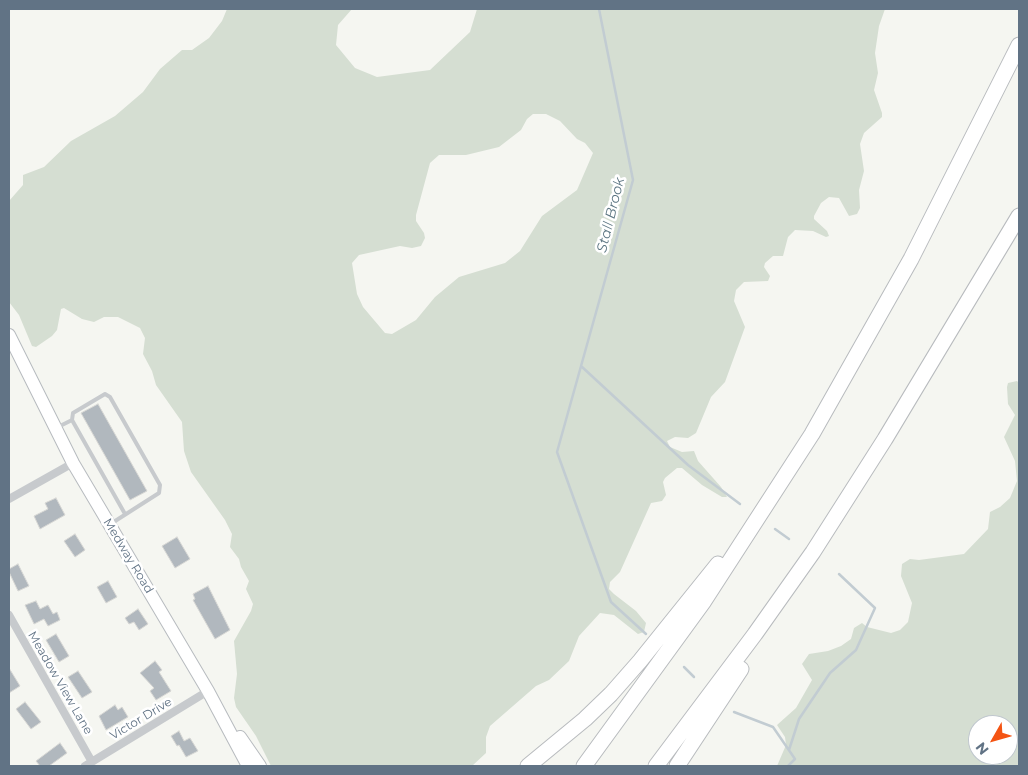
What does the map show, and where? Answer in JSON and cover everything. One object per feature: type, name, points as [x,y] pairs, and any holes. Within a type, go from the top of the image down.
[{"type":"highway","points":[[584,766],[685,629],[777,490],[891,296],[1019,46]]},
{"type":"highway","points":[[677,766],[735,679],[880,446],[1019,216]]},
{"type":"highway","points":[[528,766],[585,719],[620,685],[777,490]]},
{"type":"highway","points":[[656,766],[755,634],[813,552]]},
{"type":"main road","name":"Medway Road","points":[[9,335],[73,463],[208,691],[248,766]]},
{"type":"main road","name":"Medway Road","points":[[208,691],[260,766]]},
{"type":"street","points":[[9,499],[73,463]]},
{"type":"street","name":"Meadow View Lane","points":[[9,615],[92,762]]},
{"type":"street","name":"Victor Drive","points":[[85,766],[208,691]]},
{"type":"lane","points":[[110,524],[159,492],[160,485],[110,397],[105,394],[73,413],[72,420],[125,514]]},
{"type":"lane","points":[[53,424],[72,420]]},
{"type":"shaded area","points":[[227,9],[352,9],[338,25],[336,45],[355,68],[377,77],[430,70],[470,32],[477,9],[885,9],[879,26],[875,53],[878,73],[874,90],[882,117],[864,133],[860,144],[864,171],[859,190],[860,208],[857,214],[849,216],[839,198],[829,197],[821,203],[814,219],[827,231],[829,236],[826,237],[813,231],[795,230],[788,237],[783,256],[773,256],[765,263],[764,267],[770,276],[768,281],[744,282],[736,290],[734,301],[745,327],[725,382],[711,397],[696,433],[688,438],[675,437],[667,441],[670,447],[682,452],[694,451],[698,461],[721,487],[727,497],[722,497],[702,485],[682,468],[677,468],[665,478],[663,482],[666,495],[662,501],[651,503],[620,572],[610,582],[609,589],[636,611],[646,623],[644,632],[638,634],[614,615],[600,613],[579,636],[569,661],[549,680],[536,686],[490,726],[486,737],[486,753],[472,766],[271,766],[256,736],[236,707],[234,698],[237,674],[234,641],[253,604],[246,589],[249,581],[239,559],[230,547],[232,534],[225,520],[191,472],[184,451],[182,422],[156,385],[152,371],[143,354],[145,338],[140,328],[118,317],[104,317],[94,322],[82,319],[64,308],[61,309],[57,330],[52,336],[36,347],[32,346],[19,315],[9,302],[9,201],[23,185],[23,175],[44,167],[71,141],[115,116],[143,92],[160,69],[182,50],[192,50],[209,38],[222,21]],"holes":[[[533,114],[546,114],[560,121],[577,139],[585,143],[593,153],[577,190],[542,216],[520,251],[505,263],[459,277],[435,297],[416,320],[392,334],[385,333],[363,307],[357,294],[352,263],[359,255],[400,246],[412,248],[421,246],[425,238],[416,221],[416,215],[430,163],[439,155],[466,155],[499,147],[521,130],[527,119]]]},
{"type":"shaded area","points":[[1017,381],[1019,383],[1019,766],[777,766],[786,745],[785,737],[777,725],[796,708],[812,680],[802,664],[809,654],[828,651],[841,646],[851,639],[854,628],[862,623],[867,627],[891,633],[900,630],[908,622],[912,603],[901,576],[902,564],[910,559],[919,560],[964,554],[988,529],[990,512],[1000,507],[1010,498],[1017,481],[1015,461],[1004,437],[1015,415],[1008,404],[1008,383]]},
{"type":"building","points":[[98,404],[147,491],[130,500],[81,413]]},
{"type":"building","points":[[56,498],[65,515],[40,529],[34,516],[48,509],[45,503]]},
{"type":"building","points":[[75,534],[85,550],[75,557],[64,541]]},
{"type":"building","points":[[177,537],[190,559],[175,568],[162,546]]},
{"type":"building","points":[[18,564],[29,586],[18,591],[9,569]]},
{"type":"building","points":[[108,581],[117,597],[106,603],[97,587]]},
{"type":"building","points":[[208,586],[230,630],[215,639],[193,600],[195,599],[193,594]]},
{"type":"building","points":[[36,601],[40,609],[48,605],[53,614],[57,612],[60,620],[48,626],[44,619],[34,624],[25,605]]},
{"type":"building","points":[[138,609],[148,624],[139,630],[134,622],[129,624],[125,618]]},
{"type":"building","points":[[56,634],[69,656],[59,662],[46,640]]},
{"type":"building","points":[[155,661],[162,670],[159,672],[171,691],[156,700],[150,691],[154,688],[140,673]]},
{"type":"building","points":[[9,668],[20,686],[9,693]]},
{"type":"building","points":[[78,671],[92,692],[82,698],[68,677]]},
{"type":"building","points":[[25,702],[41,722],[31,729],[16,709]]},
{"type":"building","points":[[115,705],[118,710],[122,707],[128,717],[106,730],[99,716]]},
{"type":"building","points":[[179,731],[184,741],[190,738],[198,751],[186,757],[171,736]]},
{"type":"building","points":[[60,743],[67,753],[49,766],[40,766],[36,761]]},
{"type":"waterway","name":"Stall Brook","points":[[599,9],[633,180],[557,452],[611,602],[646,634]]},
{"type":"waterway","name":"Stall Brook","points":[[581,366],[688,465],[740,504]]},
{"type":"waterway","name":"Stall Brook","points":[[775,529],[789,539]]},
{"type":"waterway","name":"Stall Brook","points":[[789,750],[799,719],[830,673],[856,650],[875,608],[839,574]]},
{"type":"waterway","name":"Stall Brook","points":[[684,667],[694,677]]},
{"type":"waterway","name":"Stall Brook","points":[[734,712],[773,727],[795,759],[788,766]]}]
